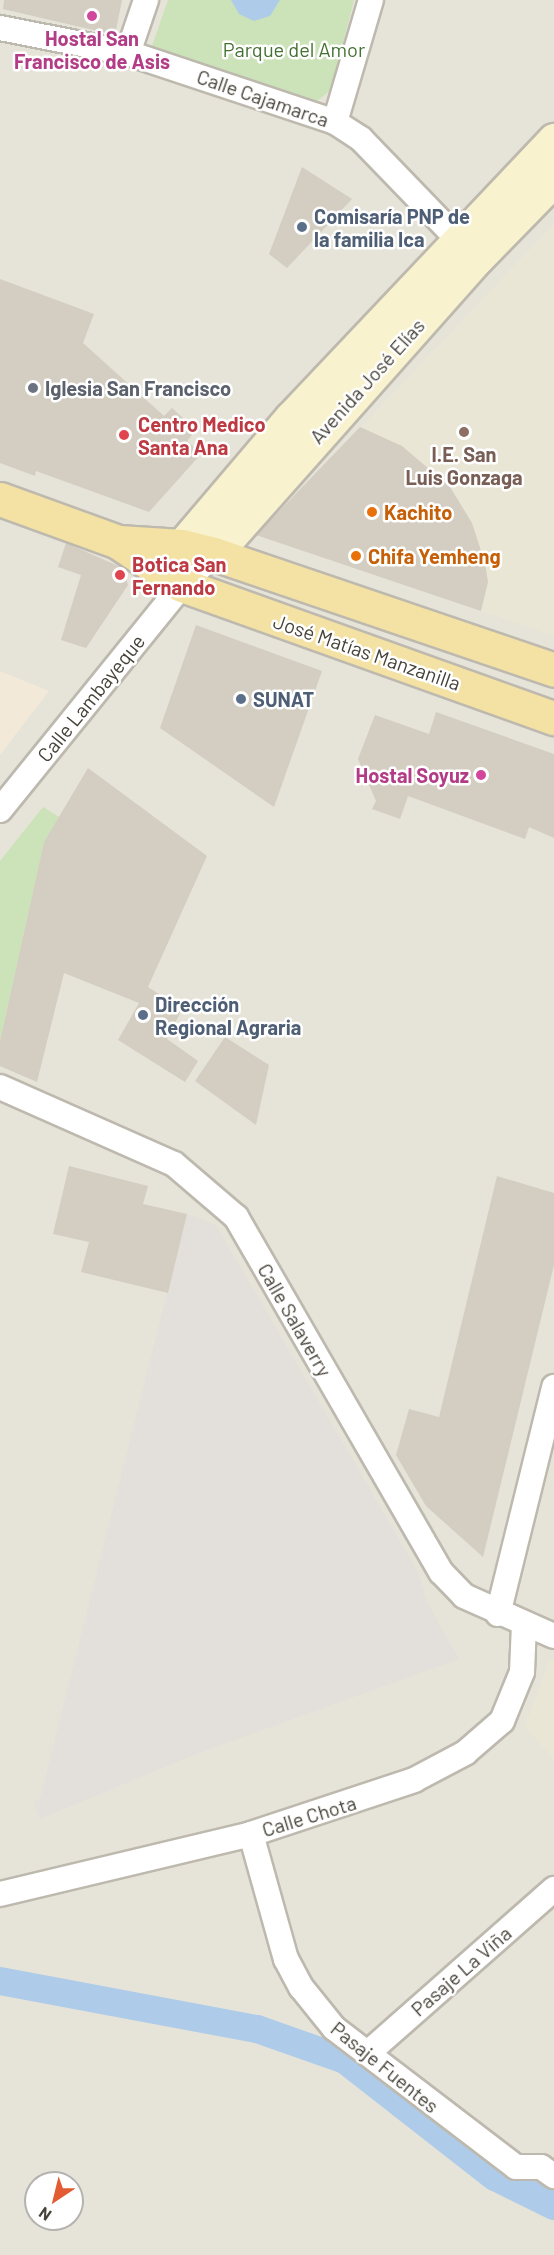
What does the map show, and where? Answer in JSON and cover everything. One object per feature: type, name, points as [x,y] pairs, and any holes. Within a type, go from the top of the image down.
[{"type":"main road","points":[[0,499],[118,542],[182,546],[214,554],[554,670]]},
{"type":"main road","name":"José Matías Manzanilla","points":[[118,542],[182,585],[554,718]]},
{"type":"street","points":[[128,53],[146,0]]},
{"type":"street","points":[[334,122],[372,0]]},
{"type":"street","name":"Calle Cajamarca","points":[[0,28],[128,53],[334,122],[361,139],[467,249]]},
{"type":"street","name":"Avenida José Elías","points":[[182,585],[214,554],[467,249],[554,140]]},
{"type":"street","name":"Avenida José Elías","points":[[182,546],[291,418],[467,249],[554,179]]},
{"type":"street","points":[[182,546],[182,585]]},
{"type":"street","name":"Calle Lambayeque","points":[[0,810],[182,585]]},
{"type":"street","name":"Calle Salaverry","points":[[0,1087],[174,1164],[236,1217],[441,1572],[464,1596],[498,1614],[554,1636]]},
{"type":"street","points":[[498,1614],[554,1387]]},
{"type":"street","name":"Calle Chota","points":[[0,1894],[251,1834],[355,1803],[414,1780],[465,1753],[502,1721],[513,1703],[522,1672],[524,1625]]},
{"type":"street","name":"Pasaje Fuentes","points":[[251,1834],[286,1959],[301,1986],[333,2028],[369,2052],[516,2167],[541,2167],[554,2176]]},
{"type":"street","name":"Pasaje La Viña","points":[[369,2052],[554,1889]]},
{"type":"shaded area","points":[[0,0],[554,0],[554,2255],[0,2255]]},
{"type":"shaded area","name":"I.E. San Luis Gonzaga","points":[[554,224],[554,636],[481,611],[488,582],[485,563],[472,523],[451,487],[402,446],[361,427]]},
{"type":"shaded area","points":[[0,671],[49,691],[0,755]]},
{"type":"shaded area","points":[[187,1214],[216,1225],[418,1572],[428,1604],[459,1659],[196,1754],[40,1819],[34,1802],[40,1799]]},
{"type":"shaded area","points":[[550,1659],[554,1660],[554,1759],[525,1727]]},
{"type":"green space","name":"Parque del Amor","points":[[168,0],[354,0],[331,90],[312,105],[154,52],[152,46]]},
{"type":"green space","points":[[43,807],[59,817],[44,843],[0,1041],[0,861]]},
{"type":"water","points":[[231,0],[280,0],[270,16],[254,21],[239,14]]},
{"type":"building","points":[[4,0],[122,0],[115,35],[3,9]]},
{"type":"building","name":"Comisaría PNP de la familia Ica","points":[[302,167],[352,199],[287,268],[269,254]]},
{"type":"building","points":[[0,279],[94,314],[83,343],[164,416],[172,408],[196,430],[187,441],[201,454],[149,512],[36,471],[35,476],[0,463]]},
{"type":"building","name":"Kachito","points":[[360,427],[402,446],[450,487],[472,523],[485,563],[488,582],[481,611],[256,535]]},
{"type":"building","points":[[66,543],[123,568],[128,585],[86,648],[61,640],[81,575],[58,567]]},
{"type":"building","name":"SUNAT","points":[[196,625],[322,671],[274,807],[160,728]]},
{"type":"building","name":"Hostal Soyuz","points":[[436,712],[554,754],[554,838],[529,827],[525,839],[408,796],[400,819],[372,809],[376,801],[358,759],[375,715],[429,734]]},
{"type":"building","points":[[88,768],[207,856],[148,987],[182,1009],[167,1039],[198,1061],[185,1082],[118,1040],[139,1003],[64,973],[37,1082],[0,1066],[0,1041],[44,842]]},
{"type":"building","points":[[225,1037],[269,1065],[256,1125],[195,1081]]},
{"type":"building","points":[[69,1166],[148,1186],[143,1204],[187,1214],[168,1293],[81,1272],[89,1242],[53,1234]]},
{"type":"building","points":[[497,1176],[554,1193],[554,1265],[483,1557],[426,1506],[396,1455],[409,1409],[439,1417]]},
{"type":"waterway","points":[[0,1981],[257,2029],[345,2060],[495,2177],[554,2206]]},
{"type":"place","name":"Hostal San Francisco de Asis","points":[[92,16]]},
{"type":"place","name":"Comisaría PNP de la familia Ica","points":[[302,227]]},
{"type":"place","name":"Iglesia San Francisco","points":[[33,388]]},
{"type":"place","name":"I.E. San Luis Gonzaga","points":[[464,432]]},
{"type":"place","name":"Centro Medico Santa Ana","points":[[124,435]]},
{"type":"place","name":"Kachito","points":[[372,512]]},
{"type":"place","name":"Chifa Yemheng","points":[[356,556]]},
{"type":"place","name":"Botica San Fernando","points":[[120,575]]},
{"type":"place","name":"SUNAT","points":[[241,699]]},
{"type":"place","name":"Hostal Soyuz","points":[[481,775]]},
{"type":"place","name":"Dirección Regional Agraria","points":[[143,1015]]}]
